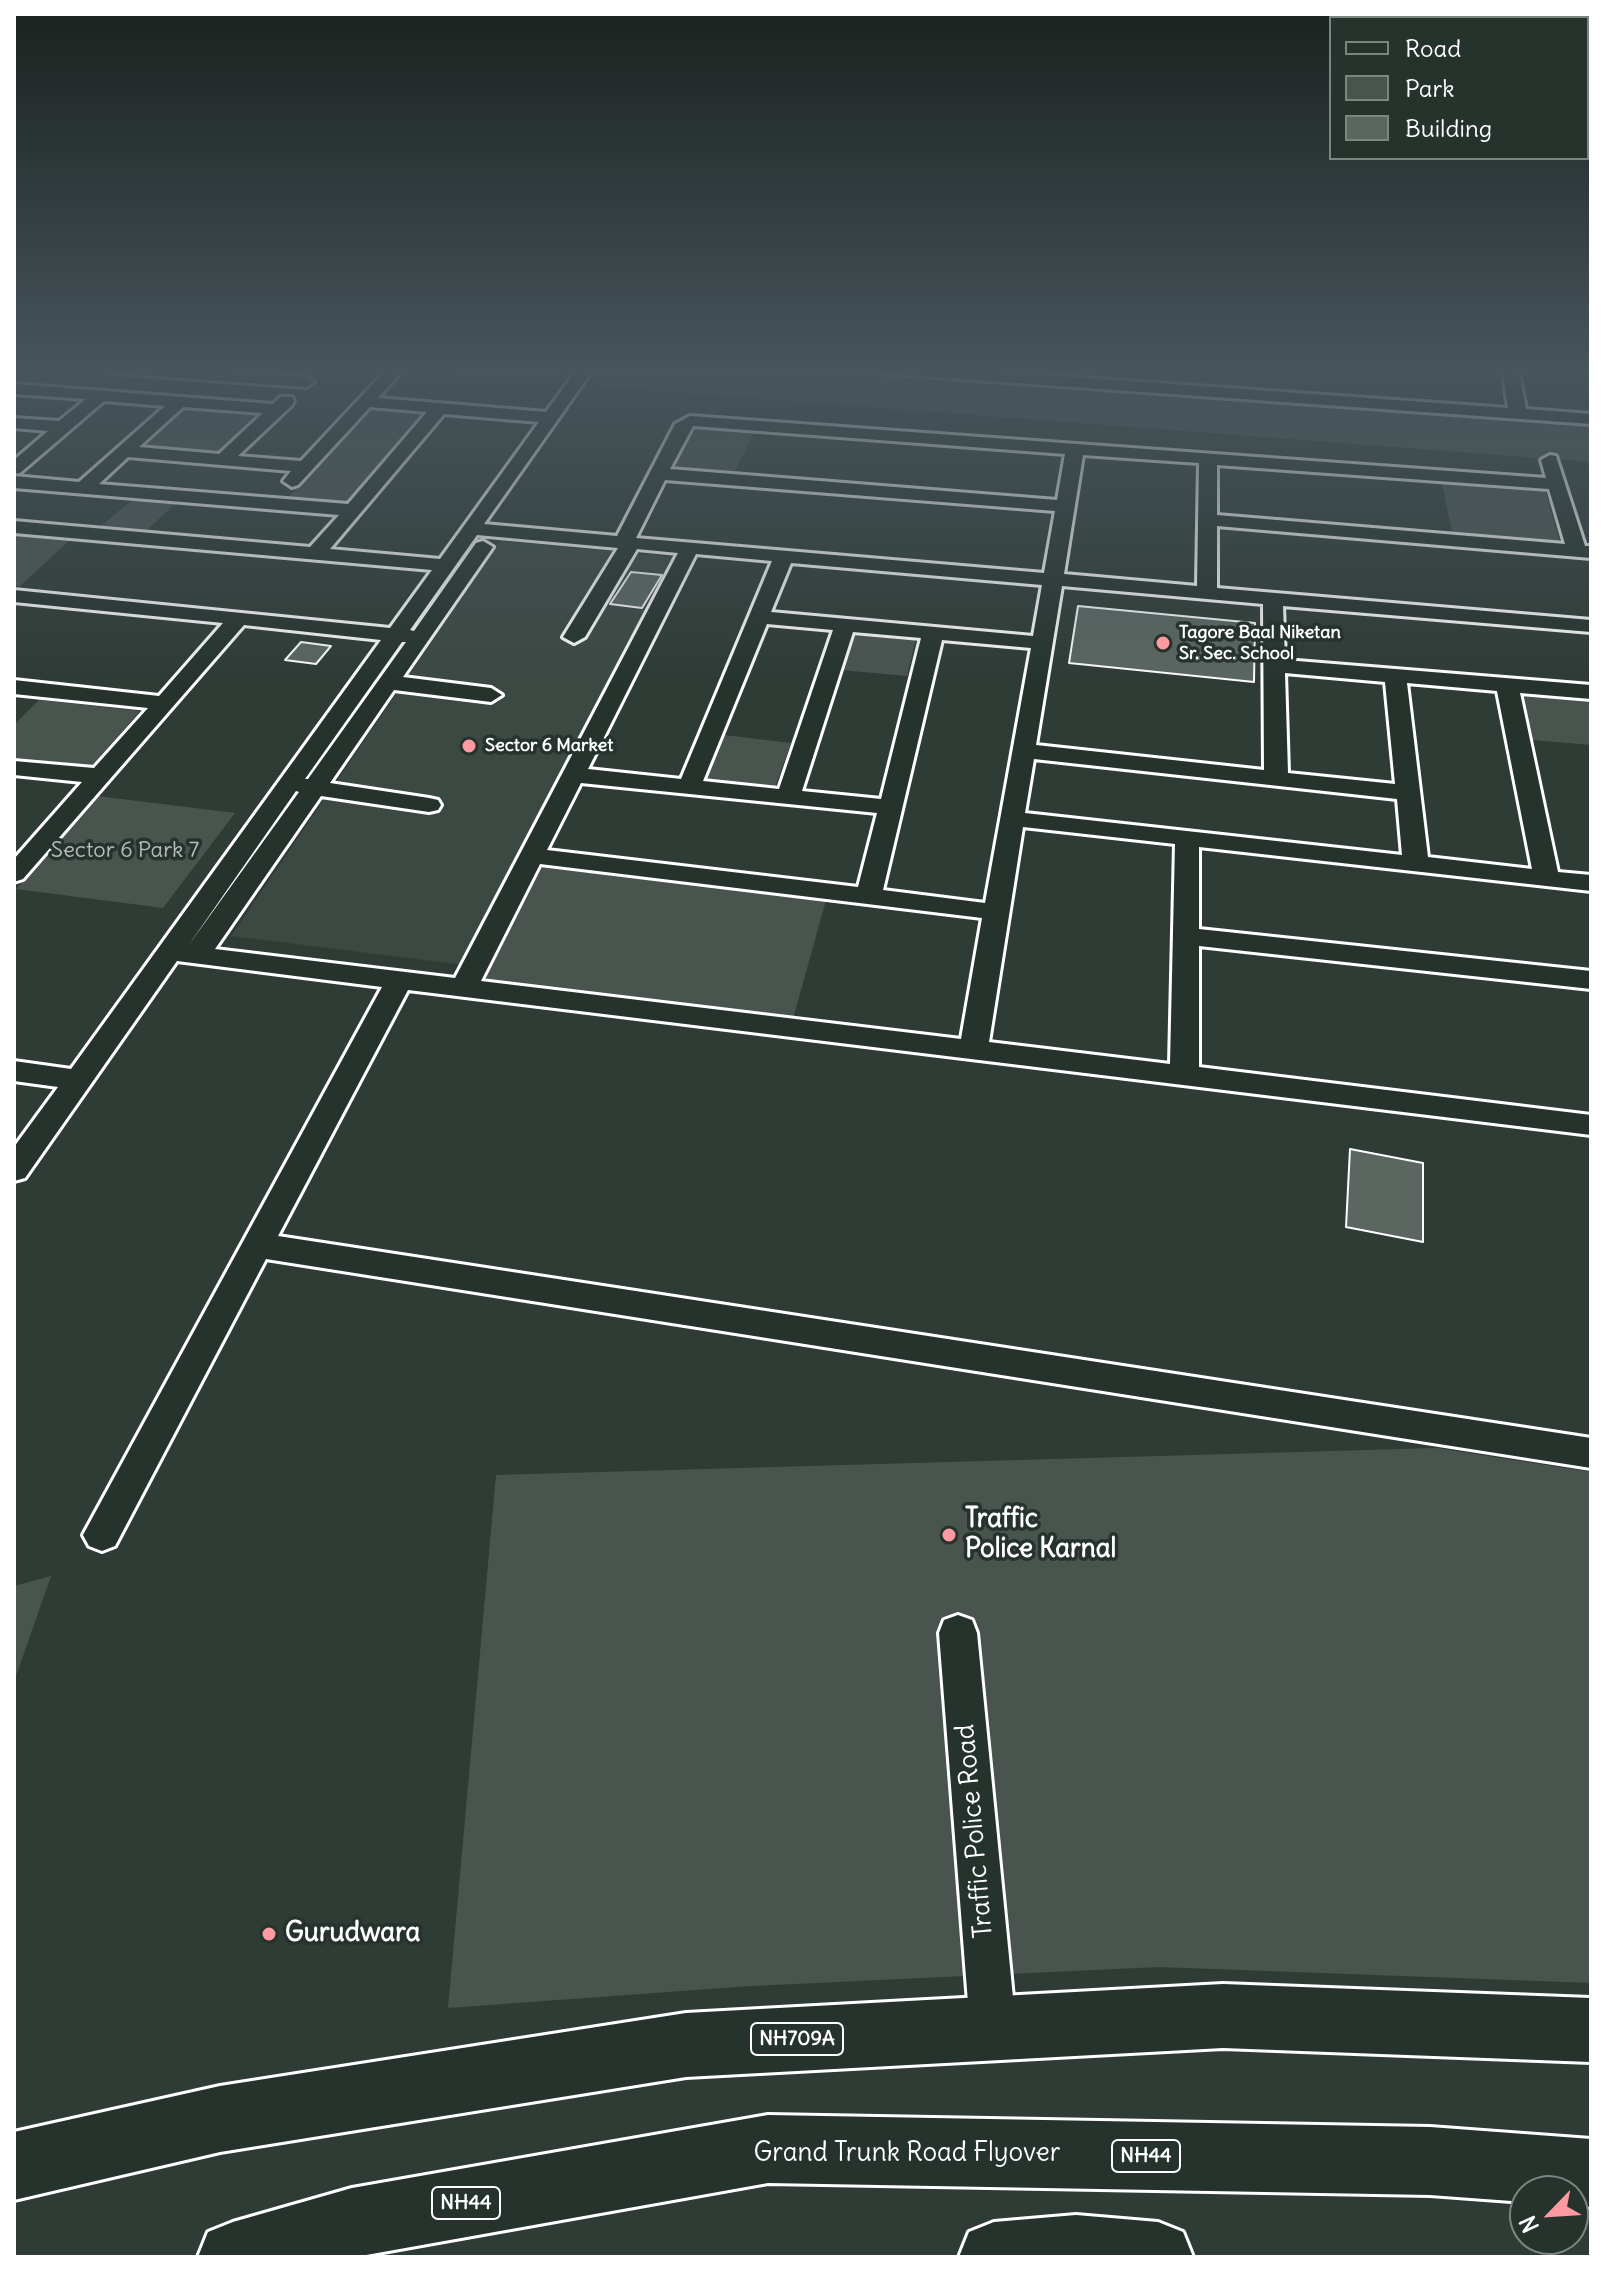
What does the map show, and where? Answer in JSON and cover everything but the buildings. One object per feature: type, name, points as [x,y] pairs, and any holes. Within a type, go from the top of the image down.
[{"type":"highway","name":"NH709A","points":[[14,2166],[220,2119],[686,2045],[1223,2016],[1591,2030]]},
{"type":"highway","name":"Grand Trunk Road Flyover","points":[[233,2257],[352,2223],[768,2149],[1430,2161],[1591,2173]]},
{"type":"highway","points":[[994,2257],[1076,2250],[1158,2257]]},
{"type":"street","points":[[83,488],[99,474]]},
{"type":"street","points":[[272,503],[299,474]]},
{"type":"street","points":[[315,554],[382,474]]},
{"type":"street","points":[[183,953],[289,784],[510,474]]},
{"type":"street","points":[[574,637],[628,543],[659,474],[1066,506]]},
{"type":"street","points":[[973,1050],[1071,474]]},
{"type":"street","points":[[1207,593],[1208,474]]},
{"type":"street","points":[[1411,474],[1557,484]]},
{"type":"street","points":[[1208,520],[1584,551],[1554,474]]},
{"type":"street","points":[[14,482],[351,510]]},
{"type":"street","points":[[14,527],[444,565]]},
{"type":"street","points":[[470,529],[1591,626]]},
{"type":"street","points":[[14,1170],[79,1080],[315,787],[494,531]]},
{"type":"street","points":[[464,987],[690,548]]},
{"type":"street","points":[[689,787],[784,556]]},
{"type":"street","points":[[14,596],[419,637]]},
{"type":"street","points":[[1273,598],[1276,778]]},
{"type":"street","points":[[759,617],[1044,643]]},
{"type":"street","points":[[14,874],[238,619]]},
{"type":"street","points":[[788,797],[845,625]]},
{"type":"street","points":[[869,896],[933,633]]},
{"type":"street","points":[[1274,666],[1591,692]]},
{"type":"street","points":[[1395,676],[1416,864]]},
{"type":"street","points":[[386,682],[491,695]]},
{"type":"street","points":[[1507,685],[1547,878]]},
{"type":"street","points":[[14,687],[164,703]]},
{"type":"street","points":[[1025,751],[1408,793]]},
{"type":"street","points":[[14,768],[99,776]]},
{"type":"street","points":[[573,775],[891,807]]},
{"type":"street","points":[[289,784],[429,805]]},
{"type":"street","points":[[1013,819],[1591,883]]},
{"type":"street","points":[[1184,1076],[1187,838]]},
{"type":"street","points":[[532,856],[997,912]]},
{"type":"street","points":[[1185,936],[1591,980]]},
{"type":"street","points":[[183,953],[1591,1125]]},
{"type":"street","points":[[102,1535],[399,980]]},
{"type":"street","points":[[14,1071],[79,1080]]},
{"type":"street","points":[[256,1245],[1591,1453]]},
{"type":"street","name":"Traffic Police Road","points":[[958,1633],[993,2028]]},
{"type":"shaded area","name":"Sector 6 Market","points":[[500,541],[674,557],[464,965],[231,936]]},
{"type":"green space","points":[[309,474],[371,474],[346,505],[286,500]]},
{"type":"green space","points":[[1442,483],[1545,491],[1560,542],[1452,533]]},
{"type":"green space","points":[[134,498],[177,502],[146,531],[101,526]]},
{"type":"green space","points":[[14,534],[71,539],[20,586],[14,586]]},
{"type":"green space","points":[[851,633],[916,638],[907,676],[840,670]]},
{"type":"green space","points":[[1521,696],[1591,702],[1591,745],[1532,740]]},
{"type":"green space","points":[[39,700],[140,711],[89,769],[14,760],[14,725]]},
{"type":"green space","points":[[724,735],[791,743],[775,787],[706,779]]},
{"type":"green space","name":"Sector 6 Park 7","points":[[97,796],[235,813],[163,908],[16,889]]},
{"type":"green space","points":[[538,867],[826,900],[793,1019],[482,980]]},
{"type":"green space","points":[[1437,1448],[1591,1472],[1591,1983],[1159,1967],[751,1986],[448,2008],[496,1475]]},
{"type":"green space","points":[[51,1576],[14,1682],[14,1586]]},
{"type":"place","name":"Tagore Baal Niketan Sr. Sec. School","points":[[1163,643]]},
{"type":"place","name":"Sector 6 Market","points":[[469,746]]},
{"type":"place","name":"Traffic Police Karnal","points":[[949,1535]]},
{"type":"place","name":"Gurudwara","points":[[269,1934]]}]
